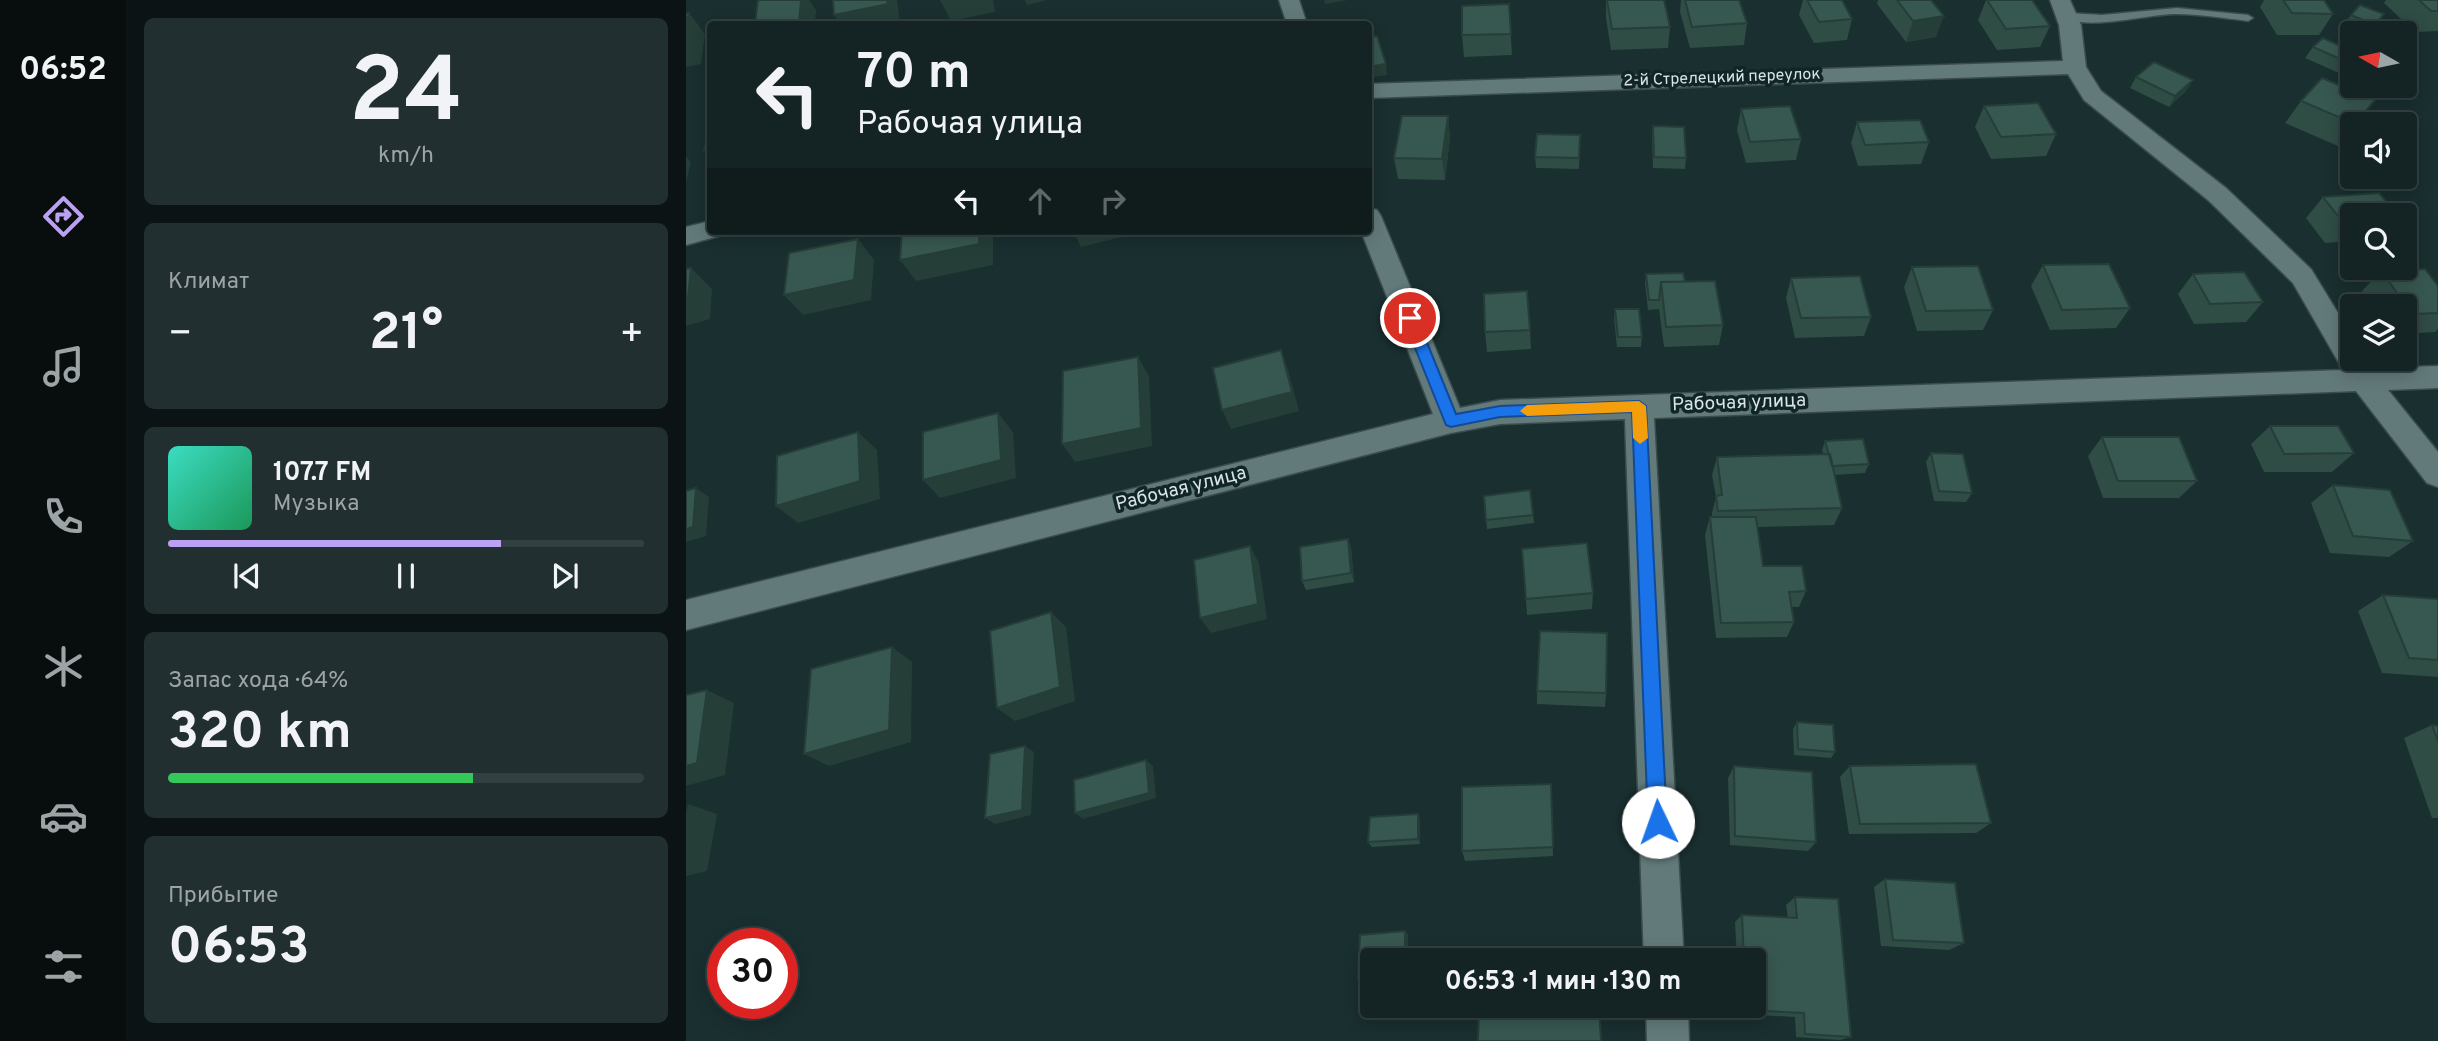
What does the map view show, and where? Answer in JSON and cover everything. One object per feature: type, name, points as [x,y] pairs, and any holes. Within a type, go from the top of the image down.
[{"type":"street","points":[[1289,0],[1296,21]]},
{"type":"street","points":[[2064,8],[2075,67],[2092,95],[2217,194],[2302,276],[2364,380],[2438,474]]},
{"type":"street","name":"2-й Стрелецкий переулок","points":[[1372,91],[2075,67]]},
{"type":"street","points":[[1372,226],[1451,421]]},
{"type":"street","points":[[686,236],[707,231]]},
{"type":"street","name":"Рабочая улица","points":[[686,615],[1451,421],[1500,412],[2438,377]]},
{"type":"street","points":[[1639,406],[1663,948]]},
{"type":"street","points":[[1667,1018],[1668,1041]]},
{"type":"lane","points":[[2064,8],[2101,20],[2181,11],[2248,18]]},
{"type":"building","points":[[758,0],[801,0],[799,21],[755,21]]},
{"type":"building","points":[[833,0],[887,0],[888,4],[834,15]]},
{"type":"building","points":[[1607,0],[1664,0],[1670,27],[1612,29]]},
{"type":"building","points":[[1685,0],[1739,0],[1747,23],[1692,27]]},
{"type":"building","points":[[1807,0],[1842,0],[1852,19],[1819,22]]},
{"type":"building","points":[[1897,0],[1931,0],[1944,16],[1913,21]]},
{"type":"building","points":[[1987,0],[2032,0],[2050,26],[2006,29]]},
{"type":"building","points":[[2283,0],[2324,0],[2333,14],[2292,13]]},
{"type":"building","points":[[2419,0],[2438,0],[2438,11],[2431,11]]},
{"type":"building","points":[[1509,4],[1511,34],[1462,35],[1462,6]]},
{"type":"building","points":[[2360,5],[2384,14],[2378,21],[2365,21],[2351,15]]},
{"type":"building","points":[[1377,36],[1386,64],[1372,66],[1372,37]]},
{"type":"building","points":[[2323,38],[2340,46],[2340,59],[2313,47]]},
{"type":"building","points":[[2154,62],[2193,80],[2175,96],[2136,77]]},
{"type":"building","points":[[2322,78],[2340,85],[2340,98],[2375,100],[2365,112],[2340,112],[2340,118],[2301,101]]},
{"type":"building","points":[[2038,103],[2056,134],[2001,137],[1984,106]]},
{"type":"building","points":[[1790,106],[1801,139],[1750,142],[1741,109]]},
{"type":"building","points":[[1402,116],[1448,116],[1442,159],[1394,158]]},
{"type":"building","points":[[1920,120],[1929,142],[1865,145],[1857,122]]},
{"type":"building","points":[[1653,126],[1684,127],[1686,158],[1654,157]]},
{"type":"building","points":[[1537,134],[1580,135],[1579,158],[1535,157]]},
{"type":"building","points":[[2379,193],[2388,203],[2340,203],[2340,218],[2323,197]]},
{"type":"building","points":[[902,235],[979,235],[979,244],[900,260]]},
{"type":"building","points":[[858,239],[854,280],[784,295],[789,253]]},
{"type":"building","points":[[2109,264],[2130,308],[2062,310],[2043,265]]},
{"type":"building","points":[[1978,266],[1993,310],[1926,311],[1912,267]]},
{"type":"building","points":[[691,268],[688,298],[686,299],[686,269]]},
{"type":"building","points":[[2417,269],[2425,269],[2438,286],[2438,313],[2417,314],[2417,294],[2398,294],[2388,280],[2417,280]]},
{"type":"building","points":[[2244,272],[2263,302],[2210,304],[2193,274]]},
{"type":"building","points":[[1683,273],[1685,282],[1661,282],[1659,300],[1649,300],[1646,274]]},
{"type":"building","points":[[1860,276],[1871,317],[1801,318],[1791,278]]},
{"type":"building","points":[[1715,281],[1723,325],[1666,327],[1661,282]]},
{"type":"building","points":[[1527,291],[1530,330],[1485,332],[1484,294]]},
{"type":"building","points":[[1615,309],[1639,309],[1642,337],[1618,337]]},
{"type":"building","points":[[1281,350],[1292,392],[1222,410],[1213,368]]},
{"type":"building","points":[[1138,357],[1141,428],[1062,444],[1063,371]]},
{"type":"building","points":[[998,413],[1001,460],[923,480],[923,432]]},
{"type":"building","points":[[2270,426],[2338,426],[2354,453],[2284,454]]},
{"type":"building","points":[[858,432],[860,481],[776,506],[777,456]]},
{"type":"building","points":[[2102,437],[2179,437],[2197,481],[2118,481]]},
{"type":"building","points":[[1863,439],[1869,464],[1832,466],[1825,441]]},
{"type":"building","points":[[1931,453],[1963,454],[1972,493],[1939,491]]},
{"type":"building","points":[[1830,454],[1842,508],[1718,511],[1716,496],[1722,495],[1717,457]]},
{"type":"building","points":[[2333,485],[2390,490],[2413,541],[2353,536]]},
{"type":"building","points":[[696,488],[693,527],[686,529],[686,491]]},
{"type":"building","points":[[1530,490],[1533,515],[1486,520],[1484,496]]},
{"type":"building","points":[[1710,517],[1756,517],[1763,566],[1802,566],[1806,591],[1789,592],[1794,622],[1721,623]]},
{"type":"building","points":[[1348,539],[1351,573],[1302,581],[1300,547]]},
{"type":"building","points":[[1587,543],[1593,593],[1526,599],[1522,549]]},
{"type":"building","points":[[1250,546],[1258,604],[1200,618],[1194,560]]},
{"type":"building","points":[[2383,595],[2438,599],[2438,660],[2409,658]]},
{"type":"building","points":[[1051,612],[1060,687],[997,708],[990,631]]},
{"type":"building","points":[[1540,631],[1607,633],[1606,693],[1537,691]]},
{"type":"building","points":[[892,647],[889,730],[804,754],[811,669]]},
{"type":"building","points":[[707,690],[697,763],[686,766],[686,695]]},
{"type":"building","points":[[1797,722],[1833,725],[1835,752],[1798,749]]},
{"type":"building","points":[[2432,725],[2438,726],[2438,741]]},
{"type":"building","points":[[1025,746],[1022,810],[985,818],[990,754]]},
{"type":"building","points":[[1146,760],[1149,793],[1075,813],[1074,780]]},
{"type":"building","points":[[1976,764],[1991,823],[1860,824],[1850,766]]},
{"type":"building","points":[[1734,766],[1812,772],[1816,842],[1735,836]]},
{"type":"building","points":[[1551,784],[1553,847],[1462,851],[1462,787]]},
{"type":"building","points":[[1418,814],[1418,839],[1368,842],[1370,817]]},
{"type":"building","points":[[1885,879],[1955,883],[1964,943],[1893,940]]},
{"type":"building","points":[[1795,897],[1838,899],[1851,1037],[1805,1034],[1804,1013],[1766,1011],[1766,948],[1743,948],[1742,915],[1797,918]]},
{"type":"building","points":[[1405,931],[1405,948],[1360,948],[1358,978],[1360,935]]},
{"type":"building","points":[[1479,1018],[1600,1018],[1601,1041],[1478,1041]]},
{"type":"slow traffic","points":[[1527,411],[1639,406],[1640,438]]},
{"type":"route","points":[[1410,318],[1451,421],[1500,412],[1639,406],[1658,822]]}]
